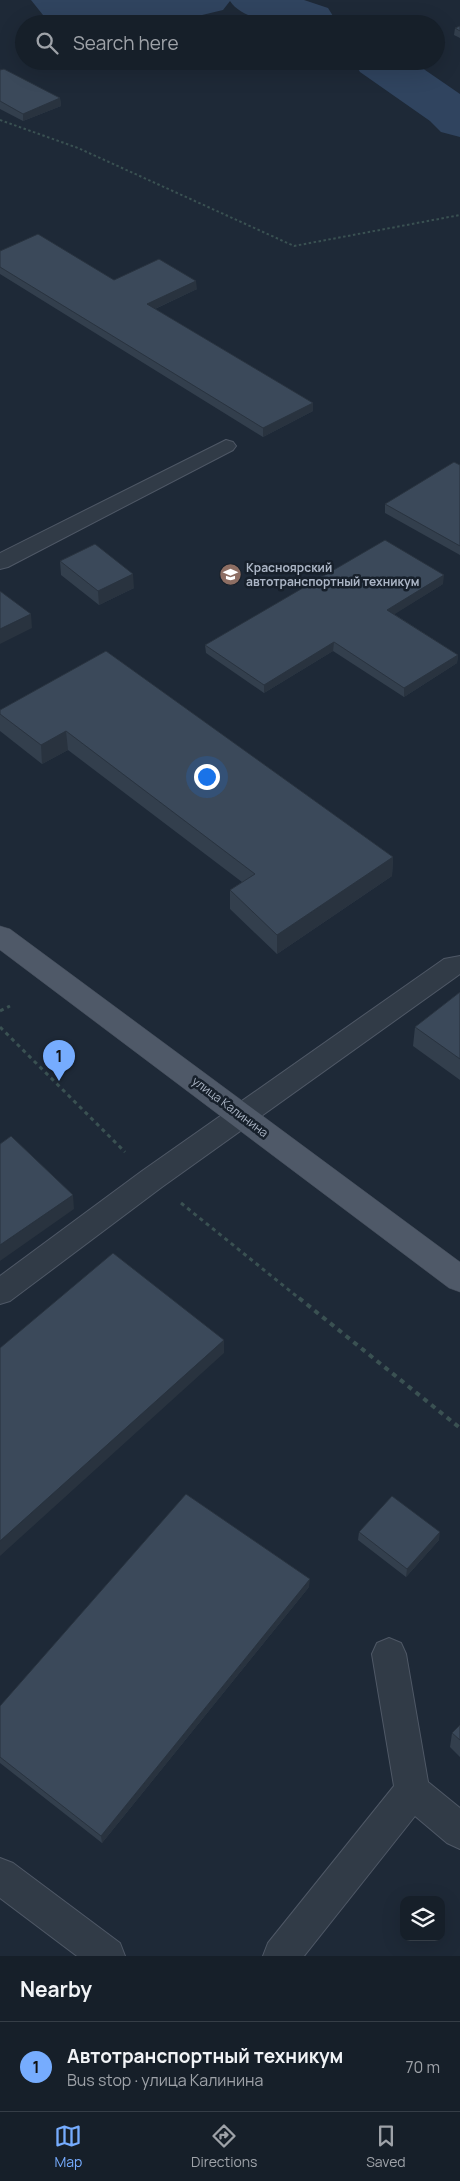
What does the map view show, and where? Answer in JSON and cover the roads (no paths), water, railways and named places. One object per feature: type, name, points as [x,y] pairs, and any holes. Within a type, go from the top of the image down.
[{"type":"main road","name":"улица Калинина","points":[[0,936],[460,1279]]},
{"type":"lane","points":[[0,562],[226,446]]},
{"type":"lane","points":[[0,1292],[152,1179],[453,966],[460,965]]},
{"type":"lane","points":[[389,1654],[412,1791],[460,1831]]},
{"type":"lane","points":[[282,1956],[412,1791]]},
{"type":"lane","points":[[0,1876],[107,1956]]},
{"type":"waterway","points":[[55,0],[60,5],[173,7],[206,0]]},
{"type":"waterway","points":[[253,0],[301,15]]},
{"type":"waterway","points":[[391,70],[449,110],[460,121]]},
{"type":"place","name":"Красноярский автотранспортный техникум","points":[[230,575]]},
{"type":"place","name":"Автотранспортный техникум","points":[[59,1081]]}]
